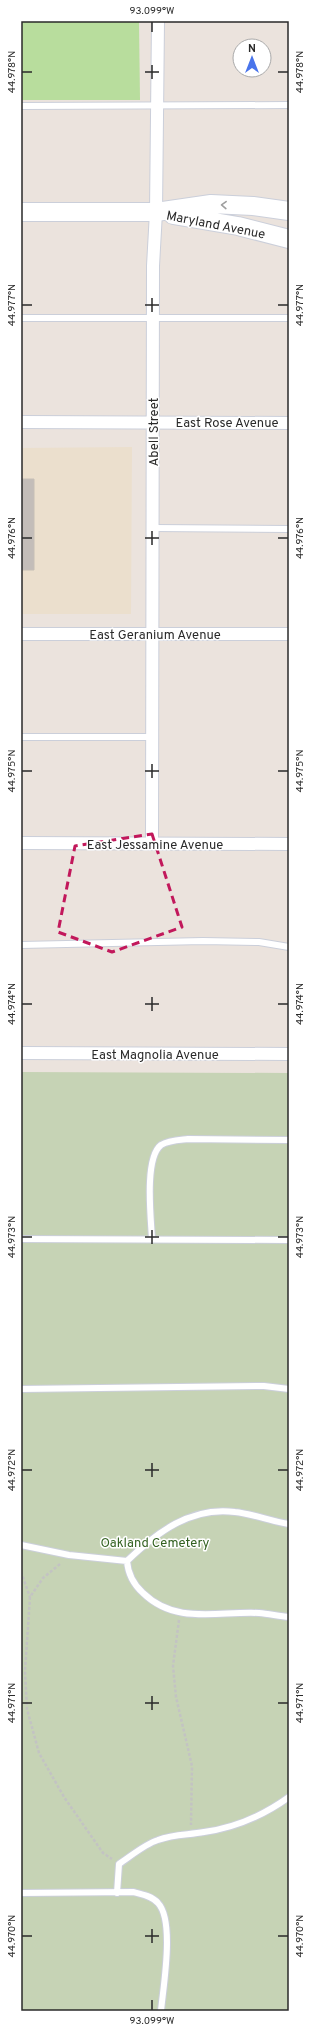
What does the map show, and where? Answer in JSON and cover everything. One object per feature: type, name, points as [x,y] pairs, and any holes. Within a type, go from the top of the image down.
[{"type":"main road","name":"Maryland Avenue","points":[[156,212],[211,204],[253,206],[289,212]]},
{"type":"main road","points":[[21,212],[156,212]]},
{"type":"main road","name":"Maryland Avenue","points":[[156,212],[238,226],[289,239]]},
{"type":"street","name":"Abell Street","points":[[152,844],[153,318],[156,212],[158,21]]},
{"type":"street","points":[[253,206],[289,206]]},
{"type":"street","name":"East Rose Avenue","points":[[21,422],[289,423]]},
{"type":"street","name":"East Geranium Avenue","points":[[21,634],[289,634]]},
{"type":"street","name":"East Jessamine Avenue","points":[[21,843],[289,844]]},
{"type":"street","name":"East Magnolia Avenue","points":[[21,1053],[289,1054]]},
{"type":"lane","points":[[21,106],[289,105]]},
{"type":"lane","points":[[21,318],[289,318]]},
{"type":"lane","points":[[153,528],[289,529]]},
{"type":"lane","points":[[21,737],[152,736]]},
{"type":"lane","points":[[21,945],[203,941],[259,942],[289,947]]},
{"type":"lane","points":[[152,1239],[151,1168],[154,1155],[161,1145],[173,1140],[188,1139],[289,1140]]},
{"type":"lane","points":[[21,1239],[289,1240]]},
{"type":"lane","points":[[21,1389],[264,1386],[289,1389]]},
{"type":"lane","points":[[21,1545],[77,1556],[127,1561],[147,1542],[169,1527],[190,1516],[217,1511],[236,1512],[272,1522],[289,1524]]},
{"type":"lane","points":[[127,1561],[128,1572],[136,1587],[152,1602],[180,1614],[258,1613],[289,1617]]},
{"type":"lane","points":[[117,1893],[119,1864],[156,1840],[181,1834],[228,1827],[253,1817],[289,1797]]},
{"type":"lane","points":[[21,1893],[133,1892],[145,1895],[159,1904],[167,1936],[167,1956],[161,2011]]},
{"type":"path","points":[[30,1597],[43,1578],[56,1565],[77,1556]]},
{"type":"path","points":[[21,1572],[30,1597],[25,1663],[27,1708],[39,1753],[64,1797],[103,1853],[119,1864]]},
{"type":"path","points":[[180,1614],[173,1666],[176,1697],[192,1766],[192,1808],[190,1833]]},
{"type":"highlighted area","points":[[152,834],[182,927],[112,952],[58,932],[75,846]]},
{"type":"shaded area","points":[[132,447],[131,614],[21,614],[21,448]]},
{"type":"green space","points":[[21,21],[139,21],[140,100],[21,100]]},
{"type":"green space","name":"Oakland Cemetery","points":[[21,1072],[289,1073],[289,2011],[21,2011]]},
{"type":"building","points":[[21,479],[34,479],[34,570],[21,570]]}]
